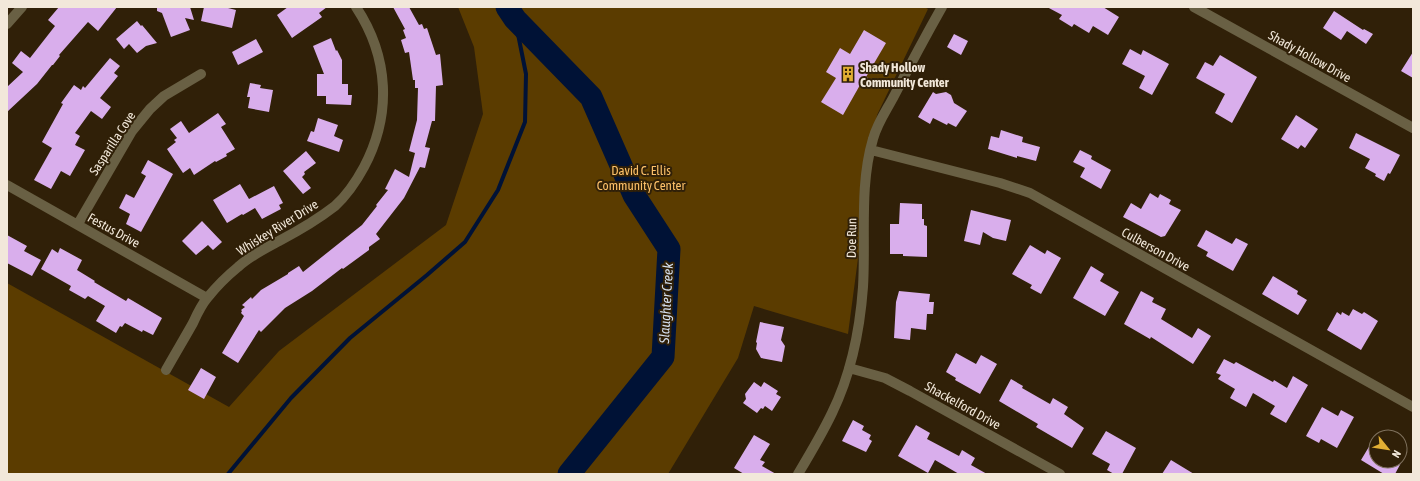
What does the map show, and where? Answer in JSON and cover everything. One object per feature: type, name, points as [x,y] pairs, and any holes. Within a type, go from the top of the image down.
[{"type":"street","points":[[7,24],[22,7]]},
{"type":"street","name":"Whiskey River Drive","points":[[166,370],[207,298],[223,280],[248,258],[305,227],[336,205],[360,174],[369,157],[377,138],[381,120],[383,79],[375,43],[369,29],[356,7]]},
{"type":"street","name":"Doe Run","points":[[798,474],[832,413],[849,368],[859,321],[863,287],[865,192],[873,139],[942,7]]},
{"type":"street","name":"Shady Hollow Drive","points":[[1194,7],[1413,128]]},
{"type":"street","name":"Sasparilla Cove","points":[[78,224],[136,125],[164,96],[201,74]]},
{"type":"street","name":"Culberson Drive","points":[[871,150],[1000,183],[1030,193],[1413,407]]},
{"type":"street","name":"Festus Drive","points":[[7,185],[207,298]]},
{"type":"street","name":"Shackelford Drive","points":[[849,368],[885,378],[1060,474]]},
{"type":"green space","name":"David C. Ellis Community Center","points":[[458,7],[924,7],[928,9],[877,115],[848,334],[754,306],[738,358],[668,474],[7,474],[7,283],[229,407],[279,351],[446,225],[483,114],[474,47]]},
{"type":"building","points":[[59,7],[117,7],[98,31],[88,22],[59,55],[60,56],[37,84],[7,112],[7,87],[23,72],[12,63],[21,51],[30,58],[55,26],[48,20]]},
{"type":"building","points":[[157,7],[190,7],[194,20],[185,18],[190,30],[171,37],[162,13],[157,11]]},
{"type":"building","points":[[204,7],[224,7],[236,10],[232,28],[201,21]]},
{"type":"building","points":[[288,7],[327,7],[319,13],[322,17],[292,38],[277,15]]},
{"type":"building","points":[[393,7],[409,7],[419,25],[422,24],[424,29],[427,28],[436,55],[440,54],[443,85],[436,86],[435,121],[432,121],[425,147],[430,148],[425,168],[420,167],[404,198],[376,234],[380,239],[369,247],[369,250],[343,269],[342,268],[312,291],[285,308],[261,332],[259,330],[238,363],[222,353],[244,316],[241,313],[241,310],[245,307],[242,305],[251,297],[252,299],[261,290],[299,266],[303,272],[362,225],[388,190],[385,189],[395,169],[409,177],[415,153],[409,151],[417,120],[418,88],[415,88],[415,80],[413,80],[409,52],[405,53],[401,40],[406,38],[403,30],[405,29]]},
{"type":"building","points":[[1047,7],[1103,7],[1119,17],[1108,35],[1093,26],[1089,33],[1074,24],[1072,27],[1059,19],[1062,15]]},
{"type":"building","points":[[1334,11],[1363,30],[1364,29],[1373,34],[1366,44],[1347,31],[1341,40],[1323,28]]},
{"type":"building","points":[[137,21],[157,43],[146,46],[137,53],[129,44],[124,49],[116,39]]},
{"type":"building","name":"Shady Hollow Community Center","points":[[864,30],[886,43],[866,77],[868,78],[862,87],[860,85],[843,115],[821,102],[836,78],[826,72],[840,48],[850,54]]},
{"type":"building","points":[[954,34],[968,41],[961,55],[947,47]]},
{"type":"building","points":[[331,38],[336,51],[337,50],[342,60],[342,84],[348,84],[348,95],[352,95],[351,105],[326,104],[326,96],[317,96],[317,74],[324,74],[313,46]]},
{"type":"building","points":[[256,39],[263,52],[238,65],[232,52]]},
{"type":"building","points":[[1130,49],[1141,55],[1143,50],[1169,64],[1152,95],[1139,88],[1145,76],[1122,64]]},
{"type":"building","points":[[1413,52],[1413,78],[1401,71]]},
{"type":"building","points":[[1220,55],[1257,77],[1232,123],[1215,113],[1225,94],[1196,78],[1205,62],[1213,66]]},
{"type":"building","points":[[110,58],[120,66],[114,73],[118,76],[100,98],[111,107],[102,119],[91,111],[75,133],[80,136],[75,145],[85,150],[70,176],[61,171],[51,189],[34,180],[52,148],[42,142],[63,104],[61,103],[74,85],[81,90],[83,86],[85,88]]},
{"type":"building","points":[[250,83],[261,85],[260,88],[273,90],[269,112],[248,108],[250,97],[247,97]]},
{"type":"building","points":[[933,92],[936,94],[946,92],[951,95],[954,103],[967,111],[956,127],[948,123],[947,125],[933,118],[930,124],[918,117]]},
{"type":"building","points":[[218,113],[226,124],[221,127],[235,149],[226,154],[227,156],[216,162],[215,161],[194,175],[190,168],[183,173],[167,149],[176,142],[174,140],[177,138],[170,129],[181,121],[189,133]]},
{"type":"building","points":[[1296,115],[1318,129],[1305,148],[1301,145],[1298,149],[1281,139]]},
{"type":"building","points":[[318,118],[338,125],[334,136],[343,140],[339,152],[307,141],[311,131],[314,132]]},
{"type":"building","points":[[1001,130],[1023,137],[1022,142],[1040,147],[1036,161],[1017,156],[1017,158],[988,149],[991,136],[999,138]]},
{"type":"building","points":[[1356,133],[1400,155],[1390,174],[1388,173],[1384,181],[1375,176],[1376,174],[1365,168],[1370,159],[1349,148]]},
{"type":"building","points":[[1080,150],[1092,156],[1091,159],[1111,170],[1101,189],[1080,177],[1085,168],[1073,162]]},
{"type":"building","points":[[306,151],[316,163],[304,172],[305,174],[302,177],[311,188],[303,194],[283,171]]},
{"type":"building","points":[[148,160],[173,174],[141,232],[126,224],[130,214],[119,208],[126,194],[134,198],[146,176],[141,173]]},
{"type":"building","points":[[240,184],[249,199],[274,186],[283,203],[279,205],[281,209],[262,219],[255,208],[227,223],[213,200]]},
{"type":"building","points":[[1150,193],[1158,198],[1160,194],[1171,200],[1169,204],[1181,210],[1165,236],[1161,237],[1123,217],[1131,203],[1141,209]]},
{"type":"building","points":[[900,203],[922,204],[922,219],[924,219],[924,225],[927,226],[927,257],[890,254],[890,224],[899,224]]},
{"type":"building","points":[[971,210],[1011,220],[1006,241],[993,238],[983,232],[980,245],[964,241]]},
{"type":"building","points":[[202,221],[222,242],[213,250],[208,245],[196,255],[182,241]]},
{"type":"building","points":[[1206,230],[1232,244],[1236,238],[1248,244],[1233,271],[1206,256],[1208,252],[1197,246]]},
{"type":"building","points":[[7,235],[27,246],[24,251],[41,260],[32,276],[7,263]]},
{"type":"building","points":[[1030,245],[1045,254],[1047,250],[1061,258],[1041,294],[1030,288],[1032,285],[1012,274]]},
{"type":"building","points":[[60,248],[82,260],[77,270],[95,281],[94,282],[126,301],[128,298],[162,318],[153,335],[143,330],[142,332],[125,323],[122,327],[120,326],[116,333],[96,321],[105,306],[88,296],[85,299],[69,290],[71,286],[41,269],[52,249],[58,253]]},
{"type":"building","points":[[1091,266],[1104,274],[1100,281],[1119,292],[1105,316],[1073,298]]},
{"type":"building","points":[[1273,276],[1298,291],[1297,294],[1307,300],[1298,315],[1262,294]]},
{"type":"building","points":[[899,291],[930,294],[929,302],[934,302],[933,314],[927,314],[926,330],[911,328],[910,340],[894,338],[896,302]]},
{"type":"building","points":[[1141,291],[1154,298],[1152,302],[1166,309],[1161,319],[1192,338],[1198,328],[1211,336],[1193,364],[1151,337],[1150,339],[1124,324]]},
{"type":"building","points":[[1353,309],[1362,314],[1364,312],[1378,321],[1361,350],[1327,330],[1337,312],[1341,315],[1342,312],[1349,316]]},
{"type":"building","points":[[760,322],[784,327],[781,340],[785,346],[782,362],[761,358],[756,349]]},
{"type":"building","points":[[956,353],[976,364],[981,355],[997,364],[980,394],[955,380],[956,378],[946,372]]},
{"type":"building","points":[[1224,359],[1234,364],[1236,362],[1273,382],[1274,380],[1287,388],[1293,376],[1308,385],[1286,423],[1270,414],[1275,406],[1253,393],[1246,407],[1230,398],[1235,389],[1218,379],[1221,375],[1216,373]]},
{"type":"building","points":[[201,368],[216,377],[204,399],[188,390]]},
{"type":"building","points":[[1011,379],[1023,386],[1022,388],[1050,404],[1053,398],[1068,407],[1064,414],[1084,428],[1072,448],[1036,427],[1038,424],[999,401]]},
{"type":"building","points":[[754,382],[761,387],[764,382],[778,391],[776,394],[781,397],[772,411],[765,406],[757,413],[743,403],[746,399],[745,394]]},
{"type":"building","points":[[1322,407],[1338,416],[1341,410],[1354,417],[1337,448],[1321,439],[1319,443],[1306,436]]},
{"type":"building","points":[[853,420],[864,426],[862,430],[871,435],[869,439],[872,441],[866,452],[842,441]]},
{"type":"building","points":[[916,425],[930,433],[927,439],[959,456],[962,450],[975,458],[971,465],[987,474],[959,474],[935,460],[928,473],[898,456]]},
{"type":"building","points":[[1106,431],[1136,448],[1122,474],[1114,474],[1107,470],[1110,464],[1092,454]]},
{"type":"building","points":[[754,435],[770,444],[760,460],[765,462],[762,466],[776,474],[744,474],[734,468]]},
{"type":"building","points":[[1368,448],[1368,464],[1361,460]]},
{"type":"building","points":[[1171,460],[1194,474],[1162,474]]},
{"type":"building","points":[[1376,469],[1398,469],[1395,474],[1384,474]]},
{"type":"waterway","name":"Slaughter Creek","points":[[507,7],[515,19],[591,97],[634,195],[669,249],[663,357],[569,474]]},
{"type":"waterway","points":[[228,474],[291,398],[350,338],[465,242],[498,190],[525,122],[526,74],[515,19]]},
{"type":"place","name":"Shady Hollow Community Center","points":[[848,74]]}]
